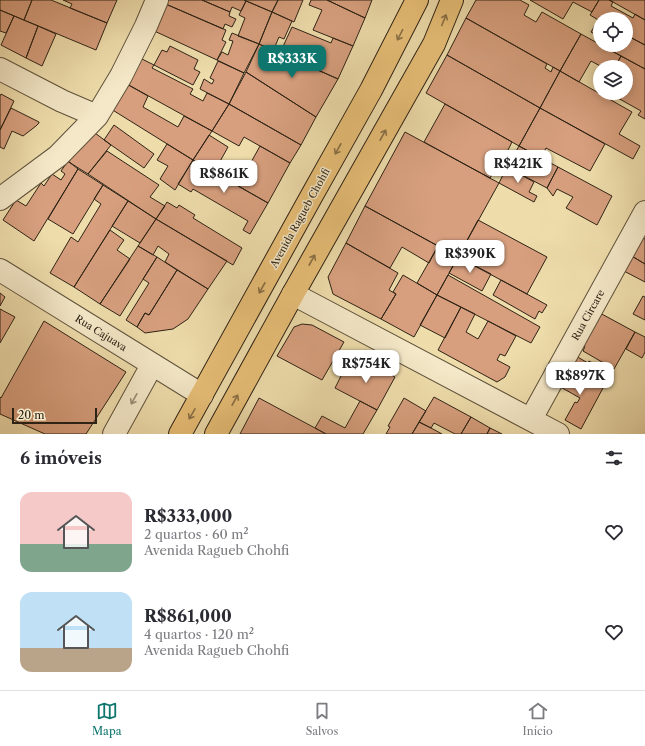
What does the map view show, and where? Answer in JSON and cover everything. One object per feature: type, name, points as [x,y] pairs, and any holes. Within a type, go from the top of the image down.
[{"type":"main road","name":"Avenida Ragueb Chohfi","points":[[180,434],[371,90],[417,0]]},
{"type":"main road","points":[[216,434],[434,44],[452,0]]},
{"type":"street","points":[[0,199],[58,156],[97,116],[122,76],[157,0]]},
{"type":"street","points":[[0,69],[62,101],[97,116]]},
{"type":"street","name":"Rua Circare","points":[[531,419],[645,212]]},
{"type":"street","name":"Rua Cajuava","points":[[0,270],[202,395]]},
{"type":"street","points":[[293,294],[558,434]]},
{"type":"street","points":[[114,434],[152,365]]},
{"type":"building","points":[[0,0],[32,0],[24,20],[0,10]]},
{"type":"building","points":[[32,0],[51,0],[107,23],[96,50],[24,20]]},
{"type":"building","points":[[63,0],[117,0],[107,23],[70,8],[72,4]]},
{"type":"building","points":[[162,0],[202,0],[230,12],[229,16],[236,19],[232,27],[225,24],[223,29],[161,2]]},
{"type":"building","points":[[202,0],[246,1],[241,11],[232,7],[230,12]]},
{"type":"building","points":[[244,0],[278,0],[272,12]]},
{"type":"building","points":[[278,0],[303,0],[294,22],[272,12]]},
{"type":"building","points":[[311,0],[327,0],[365,18],[353,46],[313,30],[322,10],[309,5]]},
{"type":"building","points":[[327,0],[372,0],[365,18]]},
{"type":"building","points":[[476,0],[520,0],[529,5],[524,15],[536,22],[542,12],[581,34],[560,71],[466,18]]},
{"type":"building","points":[[530,0],[599,0],[592,12],[573,2],[563,19]]},
{"type":"building","points":[[599,0],[609,0],[613,2],[611,6],[622,12],[593,12],[593,17],[590,15]]},
{"type":"building","points":[[609,0],[645,0],[645,20],[633,12]]},
{"type":"building","points":[[246,1],[272,12],[259,44],[238,36],[245,18],[239,15]]},
{"type":"building","points":[[161,2],[226,30],[222,40],[226,42],[217,60],[150,29]]},
{"type":"building","points":[[0,10],[14,16],[6,33],[0,31]]},
{"type":"building","points":[[272,12],[292,21],[284,39],[279,37],[273,51],[259,44]]},
{"type":"building","points":[[635,14],[645,20],[645,45],[633,39],[633,18]]},
{"type":"building","points":[[14,16],[38,26],[26,58],[1,45]]},
{"type":"building","points":[[466,18],[547,64],[545,68],[551,72],[553,67],[560,71],[540,108],[447,55]]},
{"type":"building","points":[[38,26],[56,34],[42,66],[26,58]]},
{"type":"building","points":[[292,27],[331,43],[333,38],[353,46],[338,79],[280,53]]},
{"type":"building","points":[[232,33],[259,44],[244,73],[217,60],[222,52],[228,55],[233,41],[229,40]]},
{"type":"building","points":[[581,34],[593,41],[593,52],[614,52],[621,56],[619,60],[591,61],[579,82],[560,71]]},
{"type":"building","points":[[633,39],[645,45],[645,69],[633,62],[633,60],[628,60],[614,52],[633,52]]},
{"type":"building","points":[[259,44],[338,79],[316,117],[246,72]]},
{"type":"building","points":[[170,46],[198,60],[194,69],[200,72],[193,85],[154,65],[162,50],[167,52]]},
{"type":"building","points":[[447,55],[540,108],[519,146],[426,93]]},
{"type":"building","points":[[621,56],[628,60],[619,60]]},
{"type":"building","points":[[138,57],[154,65],[152,68],[193,89],[190,94],[203,101],[207,93],[229,104],[212,131],[125,83]]},
{"type":"building","points":[[218,61],[244,73],[229,104],[200,89],[204,79],[212,84],[214,80],[210,78]]},
{"type":"building","points":[[633,62],[645,69],[645,119],[638,115],[641,111],[621,100],[633,100]]},
{"type":"building","points":[[560,71],[593,90],[593,100],[611,100],[632,112],[619,134],[640,146],[633,159],[540,108]]},
{"type":"building","points":[[246,72],[316,117],[301,145],[229,104]]},
{"type":"building","points":[[125,83],[148,96],[143,107],[178,127],[184,116],[212,131],[193,160],[111,109]]},
{"type":"building","points":[[1,94],[14,101],[0,130],[0,96]]},
{"type":"building","points":[[229,104],[301,145],[290,163],[244,137],[239,146],[212,131]]},
{"type":"building","points":[[445,104],[512,142],[506,154],[513,158],[505,171],[497,167],[490,178],[424,142]]},
{"type":"building","points":[[11,108],[39,123],[23,136],[12,131],[4,149],[0,147],[0,130]]},
{"type":"building","points":[[540,108],[605,144],[590,171],[546,148],[541,158],[519,146]]},
{"type":"building","points":[[114,125],[154,154],[144,168],[104,140]]},
{"type":"building","points":[[91,130],[111,145],[88,174],[64,159]]},
{"type":"building","points":[[405,132],[499,183],[458,257],[365,206]]},
{"type":"building","points":[[209,135],[228,147],[218,165],[236,175],[231,182],[193,160]]},
{"type":"building","points":[[167,144],[193,160],[175,190],[160,179],[168,166],[157,160]]},
{"type":"building","points":[[260,146],[290,163],[268,203],[238,186]]},
{"type":"building","points":[[519,146],[558,167],[547,188],[507,167]]},
{"type":"building","points":[[107,151],[159,185],[150,197],[165,206],[156,219],[88,174]]},
{"type":"building","points":[[193,160],[268,203],[250,234],[243,230],[248,221],[193,189],[191,192],[178,184]]},
{"type":"building","points":[[68,161],[78,169],[34,241],[3,220],[16,200],[26,206],[41,183],[44,186],[52,174],[61,180],[65,174],[61,171]]},
{"type":"building","points":[[507,167],[534,182],[529,192],[537,196],[534,202],[499,183]]},
{"type":"building","points":[[558,167],[612,196],[597,225],[566,208],[573,197],[557,189],[553,196],[547,188]]},
{"type":"building","points":[[78,169],[103,185],[73,234],[48,219]]},
{"type":"building","points":[[103,185],[128,201],[74,287],[50,273],[71,237],[78,242],[101,204],[94,199]]},
{"type":"building","points":[[128,201],[156,219],[140,243],[112,226]]},
{"type":"building","points":[[167,202],[177,208],[179,205],[195,215],[193,218],[242,248],[233,265],[156,219]]},
{"type":"building","points":[[365,206],[438,246],[429,263],[402,247],[390,268],[346,243]]},
{"type":"building","points":[[156,219],[227,261],[208,289],[165,262],[169,254],[158,246],[153,255],[138,246]]},
{"type":"building","points":[[478,220],[547,257],[527,294],[458,257]]},
{"type":"building","points":[[110,230],[124,240],[117,250],[130,259],[100,304],[74,287]]},
{"type":"building","points":[[641,236],[645,239],[645,264],[630,255]]},
{"type":"building","points":[[346,243],[398,273],[389,290],[396,294],[381,319],[333,294],[328,277]]},
{"type":"building","points":[[138,246],[157,257],[120,316],[100,304]]},
{"type":"building","points":[[438,246],[458,257],[437,295],[417,283]]},
{"type":"building","points":[[630,255],[645,264],[645,282],[622,270]]},
{"type":"building","points":[[157,257],[177,270],[149,315],[145,313],[137,327],[126,320],[149,283],[143,279]]},
{"type":"building","points":[[458,257],[491,274],[482,291],[449,273]]},
{"type":"building","points":[[177,270],[208,289],[188,319],[173,329],[145,333],[137,327],[145,313],[149,315]]},
{"type":"building","points":[[403,275],[437,295],[414,337],[381,319],[396,294],[393,292]]},
{"type":"building","points":[[448,275],[540,327],[531,343],[437,295]]},
{"type":"building","points":[[501,280],[547,305],[542,313],[539,311],[535,319],[493,295]]},
{"type":"building","points":[[0,293],[5,297],[0,306]]},
{"type":"building","points":[[437,295],[461,307],[445,338],[420,325]]},
{"type":"building","points":[[643,296],[645,297],[645,320],[633,314]]},
{"type":"building","points":[[461,307],[475,314],[466,332],[478,339],[488,321],[516,336],[505,356],[500,354],[497,360],[510,367],[505,377],[497,382],[438,350]]},
{"type":"building","points":[[0,309],[15,317],[0,343]]},
{"type":"building","points":[[598,312],[635,332],[614,369],[583,351],[585,346],[580,343]]},
{"type":"building","points":[[44,321],[126,372],[86,434],[45,434],[0,414],[0,397],[1,398]]},
{"type":"building","points":[[302,324],[312,325],[344,342],[322,380],[277,356],[294,327]]},
{"type":"building","points":[[635,332],[645,337],[645,352],[642,358],[626,349]]},
{"type":"building","points":[[574,355],[588,363],[589,361],[612,374],[603,388],[567,368]]},
{"type":"building","points":[[360,358],[395,377],[377,410],[335,388],[344,370],[351,374]]},
{"type":"building","points":[[567,368],[603,388],[581,429],[565,420],[575,402],[577,403],[580,398],[557,385]]},
{"type":"building","points":[[434,397],[471,417],[461,434],[455,434],[434,423],[431,428],[419,422]]},
{"type":"building","points":[[259,398],[315,428],[326,434],[240,434]]},
{"type":"building","points":[[404,398],[426,411],[412,434],[386,434],[390,427],[388,426]]},
{"type":"building","points":[[360,401],[377,410],[363,434],[326,434],[315,428],[322,416],[345,428]]},
{"type":"building","points":[[471,417],[490,428],[487,434],[461,434]]},
{"type":"building","points":[[419,422],[431,428],[442,434],[412,434]]},
{"type":"building","points":[[490,428],[502,434],[487,434]]}]
